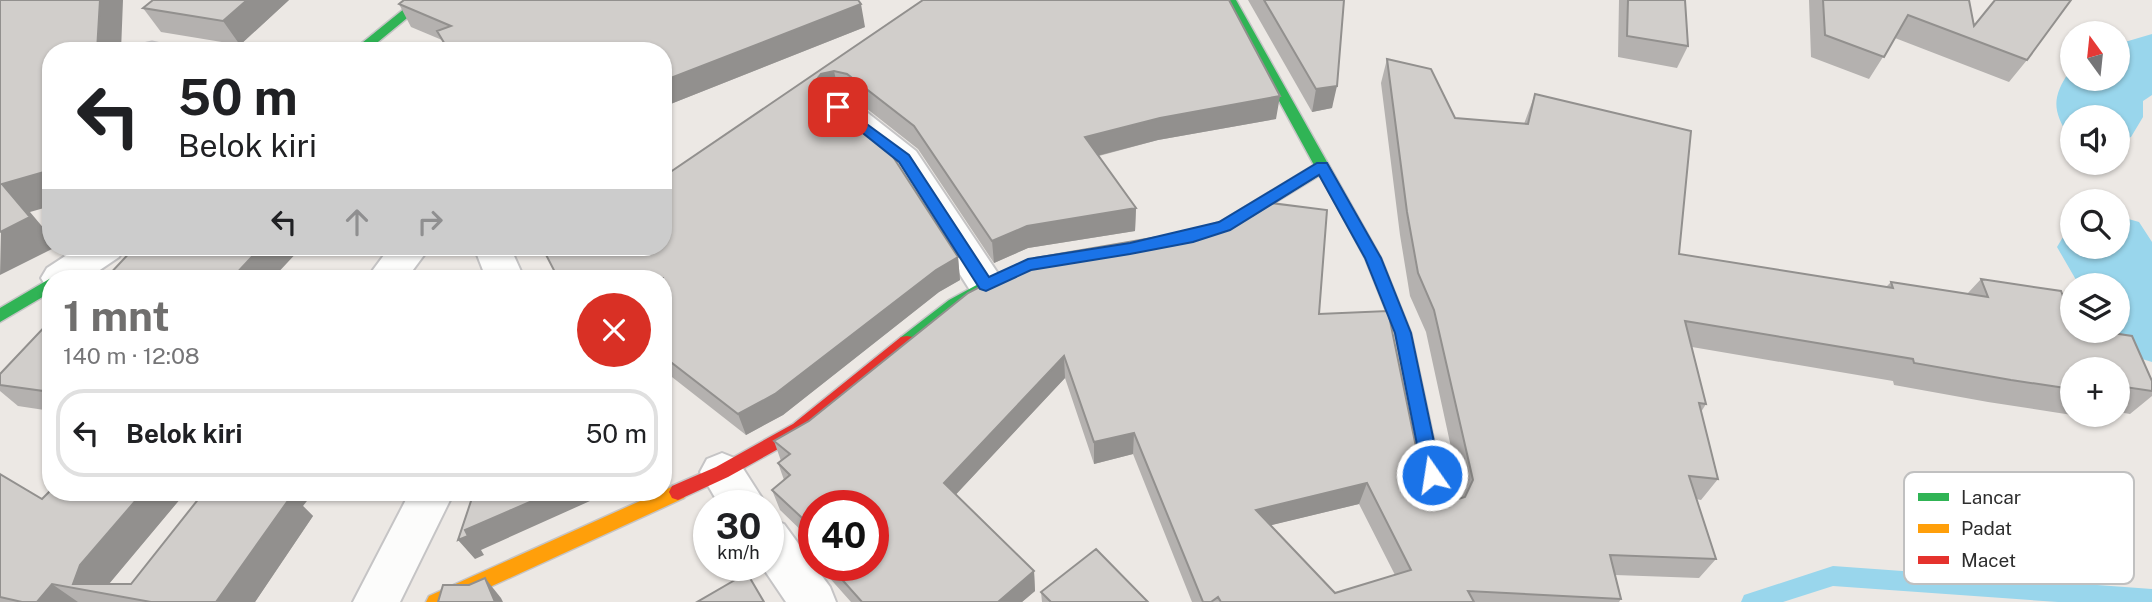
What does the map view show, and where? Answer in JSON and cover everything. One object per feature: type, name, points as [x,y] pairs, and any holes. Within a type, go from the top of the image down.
[{"type":"street","points":[[1230,0],[1373,258],[1403,333],[1438,501]]},
{"type":"street","points":[[373,42],[429,1]]},
{"type":"street","points":[[436,602],[734,489],[799,429],[955,304],[996,280],[904,159],[838,107]]},
{"type":"street","points":[[1096,255],[1193,236],[1225,226],[1322,167]]},
{"type":"street","points":[[72,270],[93,256]]},
{"type":"street","points":[[392,270],[404,256]]},
{"type":"street","points":[[0,316],[42,290]]},
{"type":"street","points":[[376,602],[427,501]]},
{"type":"street","points":[[784,561],[813,602]]},
{"type":"building","points":[[0,0],[100,0],[98,42],[42,42],[42,173],[2,184],[30,217],[0,232]]},
{"type":"building","points":[[153,0],[247,0],[223,21],[143,8]]},
{"type":"building","points":[[404,0],[858,0],[861,4],[672,78],[672,42],[444,42],[437,31],[451,26],[399,4]]},
{"type":"building","points":[[923,0],[1229,0],[1280,96],[1160,118],[1085,137],[1136,208],[1027,226],[992,241],[914,126],[847,74],[834,71],[821,74],[814,83],[819,94],[886,146],[958,257],[936,270],[775,394],[738,414],[672,363],[672,270],[554,270],[547,256],[672,256],[672,171]]},
{"type":"building","points":[[1264,0],[1344,0],[1337,86],[1316,89]]},
{"type":"building","points":[[1628,0],[1685,0],[1688,46],[1627,36]]},
{"type":"building","points":[[1823,0],[1969,0],[1974,26],[1995,0],[2071,0],[2027,60],[1908,15],[1884,57],[1825,35]]},
{"type":"building","points":[[1387,59],[1431,69],[1455,118],[1528,124],[1535,94],[1691,131],[1679,254],[1893,288],[1891,282],[1988,297],[1981,279],[2060,291],[2060,343],[2130,343],[2132,336],[2152,381],[2152,391],[2130,388],[2130,357],[2060,357],[2060,387],[1914,363],[1913,359],[1685,321],[1706,404],[1699,403],[1718,479],[1689,476],[1716,559],[1610,555],[1621,599],[1468,591],[1474,602],[1221,602],[1218,597],[1211,602],[1203,602],[1134,433],[1094,442],[1064,356],[944,483],[1034,571],[998,602],[862,602],[843,581],[889,581],[889,490],[798,490],[798,514],[784,501],[784,490],[772,490],[790,475],[778,463],[790,454],[774,441],[809,421],[968,293],[1035,258],[1157,237],[1164,246],[1254,215],[1255,207],[1263,202],[1327,210],[1319,314],[1388,311],[1423,481],[1431,497],[1449,502],[1465,497],[1473,480],[1434,310],[1418,273],[1407,212]],"holes":[[[1367,483],[1411,570],[1335,593],[1256,510]]]},
{"type":"building","points":[[127,256],[253,256],[240,270],[113,270]]},
{"type":"building","points":[[42,330],[42,391],[0,385],[0,374]]},
{"type":"building","points":[[0,474],[42,501],[135,501],[80,565],[73,584],[131,584],[197,501],[288,501],[216,602],[151,602],[52,584],[37,602],[0,597]]},
{"type":"building","points":[[471,501],[532,501],[465,530],[468,536],[458,540]]},
{"type":"building","points":[[1096,549],[1148,602],[1051,602],[1041,592]]},
{"type":"building","points":[[485,578],[495,602],[438,602],[443,585],[469,585]]},
{"type":"building","points":[[733,581],[752,581],[764,602],[697,602]]},
{"type":"waterway","points":[[2100,105],[2100,89],[2152,60]]},
{"type":"waterway","points":[[2112,259],[2152,323]]},
{"type":"waterway","points":[[1752,602],[1833,576],[1904,581]]},
{"type":"waterway","points":[[1944,584],[2152,599]]},
{"type":"traffic: fast","points":[[369,42],[423,0]]},
{"type":"traffic: fast","points":[[1230,0],[1373,258],[1403,333],[1438,501]]},
{"type":"traffic: fast","points":[[1110,253],[1193,236],[1225,226],[1322,167]]},
{"type":"traffic: fast","points":[[907,342],[955,304],[995,281]]},
{"type":"traffic: fast","points":[[0,316],[42,290]]},
{"type":"traffic: slow","points":[[672,495],[678,492]]},
{"type":"traffic: slow","points":[[436,602],[658,501]]},
{"type":"traffic: jam","points":[[678,492],[722,472],[799,429],[907,342]]},
{"type":"route","points":[[838,107],[888,143],[904,159],[986,285],[1028,265],[1110,253],[1193,236],[1225,226],[1322,167],[1373,258],[1403,333],[1432,475]]}]
